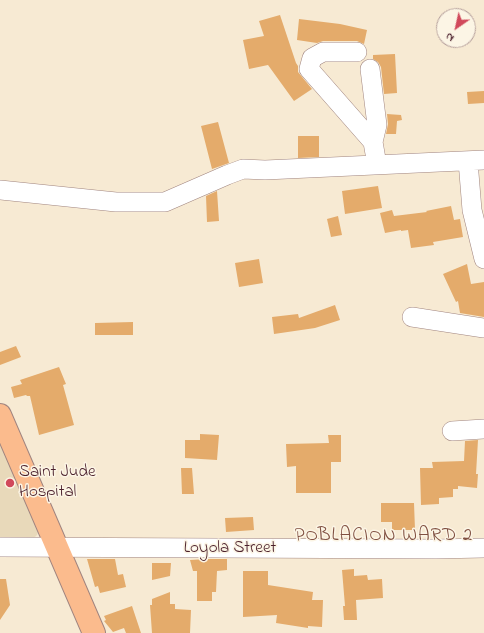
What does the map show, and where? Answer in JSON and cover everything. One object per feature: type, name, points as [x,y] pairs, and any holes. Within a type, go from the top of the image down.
[{"type":"main road","points":[[0,415],[94,633]]},
{"type":"street","points":[[357,52],[323,52],[312,58],[309,69],[373,142]]},
{"type":"street","points":[[370,69],[377,125],[373,142],[378,165]]},
{"type":"street","points":[[0,190],[116,202],[165,202],[243,169],[265,170],[476,160],[472,210],[484,259]]},
{"type":"street","points":[[412,317],[484,328]]},
{"type":"street","points":[[452,430],[484,429]]},
{"type":"street","name":"Loyola Street","points":[[0,547],[484,548]]},
{"type":"shaded area","name":"Saint Jude Hospital","points":[[0,435],[39,531],[33,539],[0,539]]},
{"type":"building","points":[[280,15],[298,66],[298,72],[312,89],[294,101],[268,65],[249,69],[243,40],[264,36],[259,21]]},
{"type":"building","points":[[299,19],[340,24],[367,30],[364,44],[357,41],[323,41],[317,43],[297,40]]},
{"type":"building","points":[[395,54],[397,93],[384,94],[381,67],[378,62],[373,59],[373,55]]},
{"type":"building","points":[[484,91],[484,103],[468,104],[467,92]]},
{"type":"building","points":[[387,114],[401,115],[402,120],[397,121],[396,134],[386,134],[388,124]]},
{"type":"building","points":[[218,122],[229,163],[212,169],[201,126]]},
{"type":"building","points":[[298,136],[319,136],[319,157],[298,158]]},
{"type":"building","points":[[378,186],[382,208],[345,214],[342,191]]},
{"type":"building","points":[[217,191],[219,221],[207,222],[206,196]]},
{"type":"building","points":[[451,206],[454,220],[460,219],[463,237],[433,242],[434,245],[411,248],[408,230],[385,233],[380,213],[392,210],[394,216],[427,212],[426,211]]},
{"type":"building","points":[[338,216],[342,235],[331,237],[327,219]]},
{"type":"building","points":[[259,259],[263,283],[239,287],[235,263]]},
{"type":"building","points":[[467,264],[471,284],[484,282],[484,317],[460,313],[458,301],[456,302],[443,274]]},
{"type":"building","points":[[335,305],[340,320],[315,328],[274,334],[272,317],[298,314],[299,318]]},
{"type":"building","points":[[133,322],[133,335],[95,335],[95,323]]},
{"type":"building","points":[[16,346],[21,357],[0,365],[0,352]]},
{"type":"building","points":[[59,367],[66,384],[63,385],[74,425],[39,435],[30,396],[26,395],[14,398],[11,387],[22,384],[20,380]]},
{"type":"building","points":[[200,434],[219,435],[217,460],[185,458],[185,440],[200,440]]},
{"type":"building","points":[[328,435],[341,435],[341,462],[331,462],[331,493],[296,493],[296,466],[287,467],[286,444],[329,443]]},
{"type":"building","points":[[478,440],[476,474],[478,474],[477,488],[458,486],[458,489],[453,489],[453,497],[439,498],[439,504],[421,505],[420,468],[433,468],[432,462],[464,461],[465,441]]},
{"type":"building","points":[[181,468],[192,468],[194,494],[182,494]]},
{"type":"building","points":[[381,503],[414,503],[415,530],[392,530],[392,522],[381,522]]},
{"type":"building","points":[[253,517],[254,530],[226,532],[225,518]]},
{"type":"building","points":[[87,559],[115,559],[118,575],[123,574],[126,587],[100,593],[98,586],[95,587]]},
{"type":"building","points":[[227,559],[227,570],[217,571],[216,592],[212,592],[212,601],[197,601],[197,571],[193,571],[190,560]]},
{"type":"building","points":[[152,563],[171,563],[170,576],[152,580]]},
{"type":"building","points":[[354,569],[354,576],[367,575],[368,580],[382,579],[383,598],[356,600],[357,620],[344,620],[343,606],[345,606],[342,570]]},
{"type":"building","points":[[243,571],[268,571],[268,585],[313,592],[312,600],[323,600],[322,627],[308,626],[308,628],[276,623],[277,615],[243,617]]},
{"type":"building","points":[[0,579],[6,579],[10,605],[0,620]]},
{"type":"building","points":[[170,592],[170,604],[175,604],[175,609],[191,610],[190,633],[152,633],[150,605],[152,605],[152,599]]},
{"type":"building","points":[[132,606],[141,633],[126,633],[124,628],[113,632],[104,621],[106,620],[104,616]]},
{"type":"place","name":"Saint Jude Hospital","points":[[10,483]]},
{"type":"district","name":"POBLACION WARD 2","points":[[384,537]]}]
